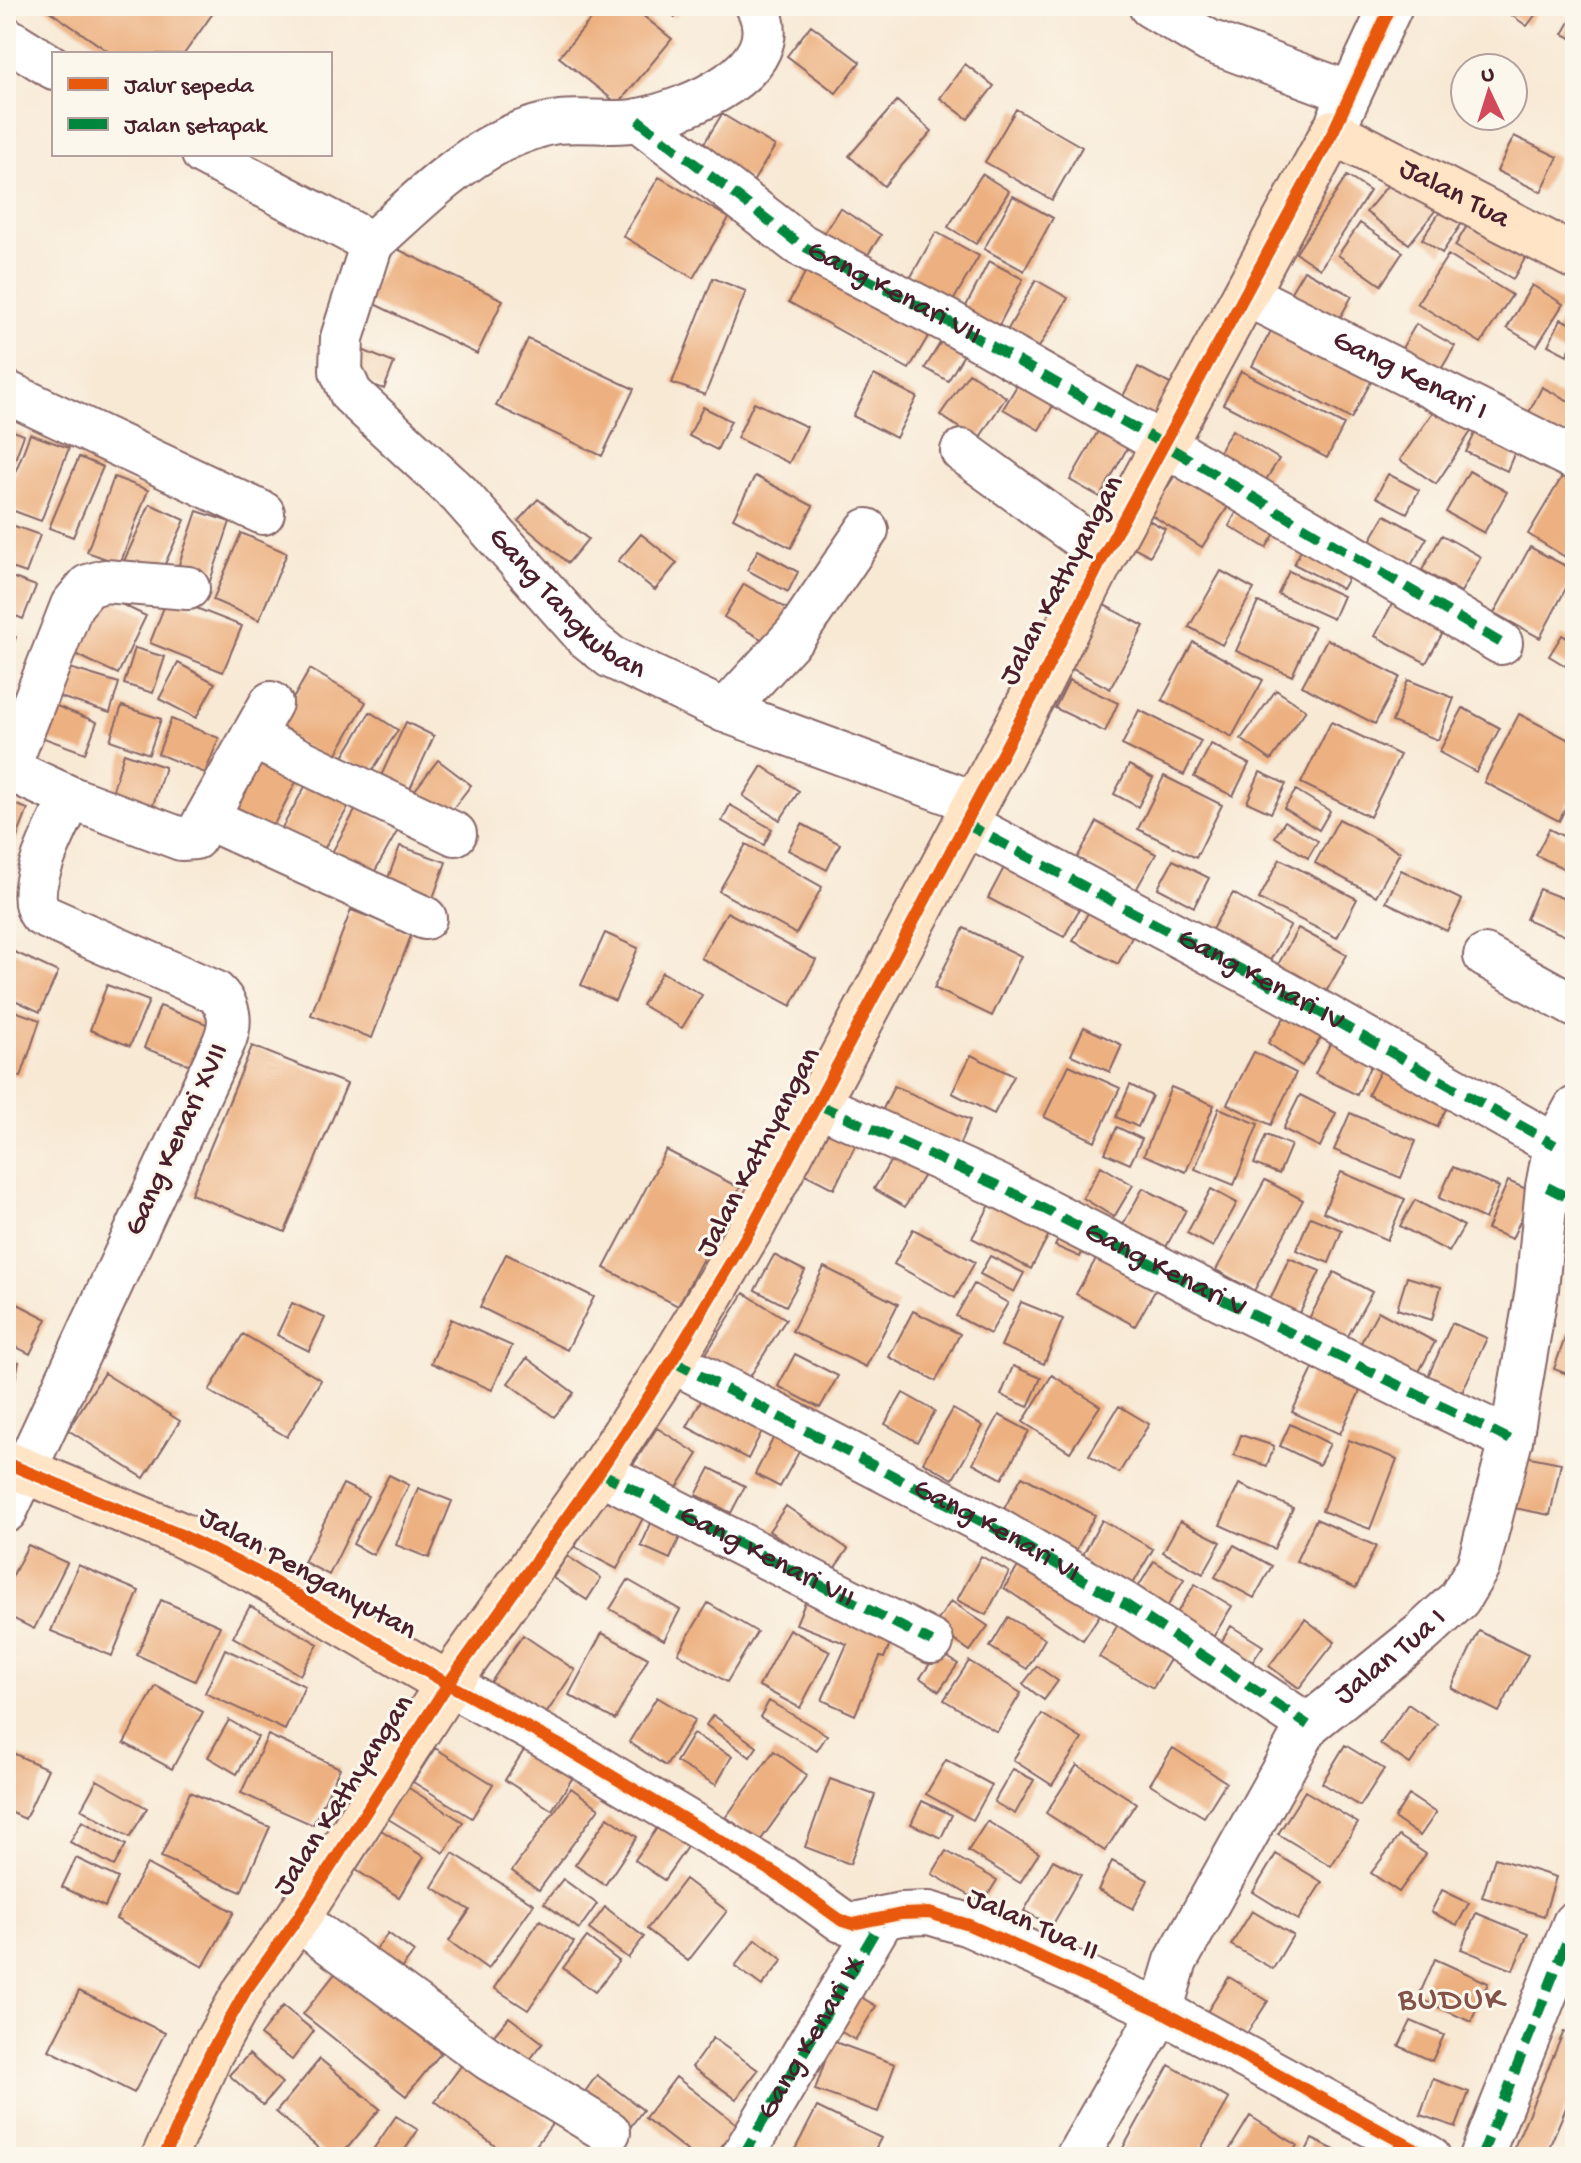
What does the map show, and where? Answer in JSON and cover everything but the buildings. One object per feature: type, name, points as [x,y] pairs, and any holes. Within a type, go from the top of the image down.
[{"type":"street","points":[[207,156],[372,243],[455,169],[503,140],[558,122],[638,120],[710,96],[740,76],[764,41],[765,29],[757,6]]},
{"type":"street","points":[[1150,6],[1342,112],[1391,6]]},
{"type":"street","points":[[6,38],[52,67]]},
{"type":"street","name":"Jalan Tua","points":[[1342,112],[1575,257]]},
{"type":"street","name":"Jalan Kathyangan","points":[[164,2157],[217,2041],[246,1990],[297,1919],[448,1684],[599,1472],[672,1361],[753,1225],[1104,555],[1342,112]]},
{"type":"street","name":"Gang Kenari VII","points":[[638,120],[799,244],[953,324],[1501,643]]},
{"type":"street","name":"Gang Tangkuban","points":[[372,243],[342,338],[341,371],[351,394],[459,494],[586,637],[611,657],[725,711],[970,813]]},
{"type":"street","name":"Gang Kenari I","points":[[1245,294],[1575,459]]},
{"type":"street","points":[[6,392],[263,513]]},
{"type":"street","points":[[962,451],[1104,555]]},
{"type":"street","points":[[725,711],[796,634],[867,530]]},
{"type":"street","points":[[188,588],[105,581],[88,586],[72,605],[7,769],[71,798],[181,839],[195,838],[262,720],[455,834]]},
{"type":"street","name":"Gang Kenari XVII","points":[[6,1511],[15,1466],[224,1042],[230,1021],[227,1008],[215,992],[41,915],[35,908],[41,865],[71,798]]},
{"type":"street","name":"Gang Kenari IV","points":[[970,813],[1555,1145]]},
{"type":"street","points":[[207,818],[425,918]]},
{"type":"street","points":[[1485,956],[1575,1006]]},
{"type":"street","name":"Gang Kenari V","points":[[817,1104],[999,1186],[1223,1300],[1511,1440]]},
{"type":"street","name":"Jalan Tua I","points":[[1077,2157],[1161,2011],[1176,1961],[1308,1725],[1421,1634],[1459,1599],[1478,1567],[1511,1440],[1537,1289],[1561,1194],[1555,1145],[1575,1108]]},
{"type":"street","name":"Gang Kenari VI","points":[[672,1361],[1007,1535],[1125,1604],[1308,1725]]},
{"type":"street","name":"Jalan Penganyutan","points":[[15,1466],[179,1534],[255,1571],[448,1684]]},
{"type":"street","name":"Gang Kenari VII","points":[[599,1472],[932,1642]]},
{"type":"street","name":"Jalan Tua II","points":[[448,1684],[565,1748],[768,1869],[842,1921],[853,1924],[901,1914],[946,1916],[1161,2011],[1429,2157]]},
{"type":"street","name":"Gang Kenari IX","points":[[742,2157],[883,1918]]},
{"type":"street","points":[[297,1919],[489,2059],[609,2132]]},
{"type":"street","points":[[1481,2157],[1574,1923]]},
{"type":"marked path","points":[[638,120],[799,244],[953,324],[1501,643]]},
{"type":"marked path","points":[[964,823],[1284,992],[1555,1145]]},
{"type":"marked path","points":[[817,1104],[999,1186],[1223,1300],[1511,1440]]},
{"type":"marked path","points":[[1547,1187],[1575,1201]]},
{"type":"marked path","points":[[672,1361],[994,1528],[1125,1604],[1308,1725]]},
{"type":"marked path","points":[[599,1472],[932,1642]]},
{"type":"marked path","points":[[742,2157],[883,1918]]},
{"type":"marked path","points":[[1481,2157],[1574,1923]]},
{"type":"cycle path","points":[[164,2157],[210,2054],[246,1990],[297,1919],[448,1684],[599,1472],[672,1361],[753,1225],[1104,555],[1333,132],[1391,6]]},
{"type":"cycle path","points":[[6,1463],[179,1534],[255,1571],[448,1684],[565,1748],[781,1877],[842,1921],[853,1924],[901,1914],[929,1913],[969,1925],[1161,2011],[1429,2157]]},
{"type":"district","name":"BUDUK","points":[[1452,2002]]}]
